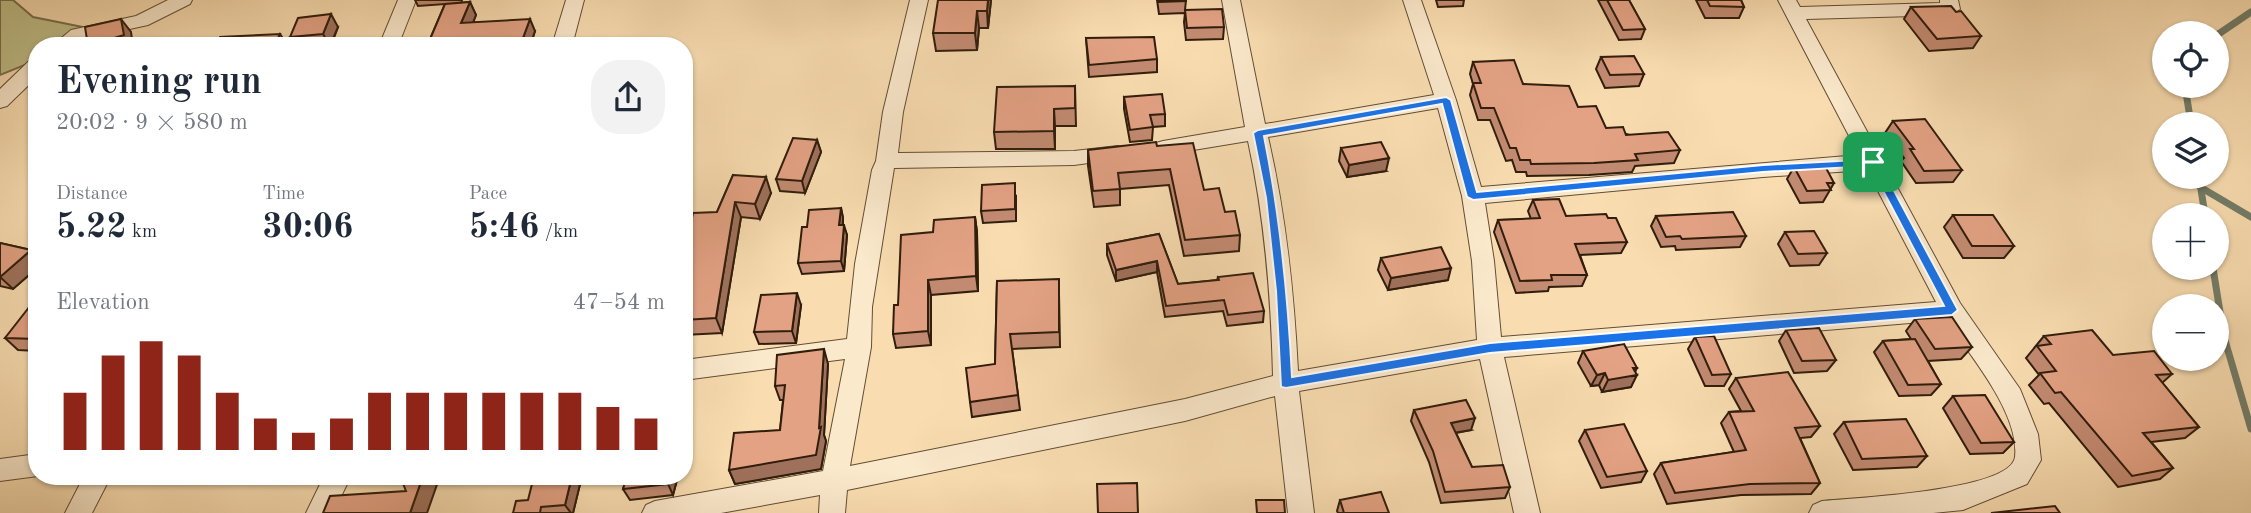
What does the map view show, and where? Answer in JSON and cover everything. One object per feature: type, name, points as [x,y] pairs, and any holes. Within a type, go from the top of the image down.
[{"type":"street","points":[[74,37],[141,21],[183,0]]},
{"type":"street","points":[[392,37],[407,0]]},
{"type":"street","points":[[565,37],[575,0]]},
{"type":"street","points":[[832,513],[834,481],[859,347],[860,307],[866,264],[883,170],[887,161],[893,112],[919,0]]},
{"type":"street","points":[[1231,0],[1239,52],[1271,198],[1281,278],[1286,383],[1301,513]]},
{"type":"street","points":[[1412,0],[1446,100],[1473,197],[1483,261],[1490,348],[1527,513]]},
{"type":"street","points":[[1822,513],[1963,498],[2018,476],[2028,460],[2025,434],[2011,396],[1952,310],[1791,7],[1951,9],[1949,0]]},
{"type":"street","points":[[0,102],[28,74]]},
{"type":"street","points":[[887,161],[1074,158],[1258,133],[1446,100]]},
{"type":"street","points":[[1473,197],[1763,169],[1873,162]]},
{"type":"street","points":[[655,513],[834,481],[1185,410],[1286,383],[1490,348],[1952,310]]},
{"type":"street","points":[[693,369],[859,347]]},
{"type":"street","points":[[0,470],[28,466]]},
{"type":"street","points":[[78,513],[93,485]]},
{"type":"street","points":[[320,513],[334,485]]},
{"type":"green space","points":[[0,0],[13,0],[33,17],[98,30],[90,37],[28,37],[28,64],[0,75]]},
{"type":"building","points":[[938,0],[988,0],[987,11],[977,11],[975,33],[933,33]]},
{"type":"building","points":[[1186,0],[1186,1],[1159,2]]},
{"type":"building","points":[[1607,0],[1629,0],[1645,29],[1623,30]]},
{"type":"building","points":[[1707,0],[1741,0],[1744,7],[1710,6]]},
{"type":"building","points":[[470,2],[461,23],[530,19],[523,37],[431,37],[445,4]]},
{"type":"building","points":[[1951,6],[1956,12],[1961,11],[1981,36],[1937,39],[1911,7]]},
{"type":"building","points":[[1222,9],[1224,27],[1187,28],[1185,10]]},
{"type":"building","points":[[331,14],[323,34],[290,37],[298,18]]},
{"type":"building","points":[[121,19],[124,35],[87,37],[85,27]]},
{"type":"building","points":[[280,34],[278,37],[220,37]]},
{"type":"building","points":[[1154,37],[1157,59],[1089,65],[1086,38]]},
{"type":"building","points":[[1634,56],[1644,74],[1610,75],[1601,57]]},
{"type":"building","points":[[1514,60],[1523,84],[1569,86],[1578,107],[1596,106],[1606,128],[1623,127],[1626,135],[1668,132],[1680,150],[1635,154],[1638,160],[1594,163],[1531,164],[1530,160],[1520,160],[1516,148],[1510,148],[1494,108],[1481,108],[1473,83],[1481,83],[1473,62]]},
{"type":"building","points":[[1075,86],[1075,108],[1054,109],[1054,131],[994,132],[997,87]]},
{"type":"building","points":[[1162,94],[1165,114],[1150,115],[1153,127],[1130,130],[1124,97]]},
{"type":"building","points":[[1925,119],[1962,170],[1924,171],[1910,149],[1914,149],[1893,121]]},
{"type":"building","points":[[793,138],[817,140],[802,181],[776,179]]},
{"type":"building","points":[[1156,142],[1157,146],[1193,143],[1204,190],[1219,188],[1225,212],[1235,211],[1240,235],[1185,240],[1170,169],[1118,173],[1120,189],[1093,191],[1088,150]]},
{"type":"building","points":[[1381,142],[1389,158],[1349,165],[1341,148]]},
{"type":"building","points":[[1825,166],[1834,183],[1827,183],[1831,190],[1807,191],[1794,167]]},
{"type":"building","points":[[733,175],[766,177],[755,204],[735,202],[716,318],[693,319],[693,213],[717,212]]},
{"type":"building","points":[[1015,183],[1015,209],[981,211],[982,185]]},
{"type":"building","points":[[1559,199],[1566,216],[1606,214],[1608,218],[1616,218],[1627,242],[1575,244],[1587,275],[1551,275],[1552,280],[1520,281],[1498,220],[1540,218],[1533,200]]},
{"type":"building","points":[[841,208],[839,225],[844,225],[841,261],[798,263],[802,227],[807,227],[809,210]]},
{"type":"building","points":[[1733,212],[1746,236],[1682,239],[1680,236],[1666,237],[1656,216]]},
{"type":"building","points":[[1953,215],[1993,215],[2014,246],[1972,246]]},
{"type":"building","points":[[975,217],[976,276],[928,280],[928,331],[893,334],[894,305],[898,305],[901,235],[933,232],[934,220]]},
{"type":"building","points":[[1814,231],[1827,253],[1798,254],[1785,232]]},
{"type":"building","points":[[1159,234],[1178,284],[1253,273],[1264,311],[1228,315],[1224,300],[1166,306],[1157,261],[1116,270],[1107,244]]},
{"type":"building","points":[[0,243],[28,249],[28,253],[0,277]]},
{"type":"building","points":[[1441,247],[1451,268],[1391,278],[1381,258]]},
{"type":"building","points":[[1059,279],[1059,332],[1010,334],[1018,395],[970,402],[966,368],[995,364],[997,281]]},
{"type":"building","points":[[797,293],[792,331],[754,332],[761,295]]},
{"type":"building","points":[[28,309],[28,339],[5,338]]},
{"type":"building","points":[[1952,317],[1972,347],[1935,349],[1915,319]]},
{"type":"building","points":[[1819,328],[1836,360],[1802,361],[1786,330]]},
{"type":"building","points":[[2092,330],[2113,355],[2152,351],[2152,371],[2170,371],[2172,374],[2156,375],[2199,427],[2143,433],[2173,468],[2132,476],[2061,392],[2055,393],[2040,373],[2056,371],[2037,346],[2051,344],[2044,336]]},
{"type":"building","points":[[1714,336],[1731,374],[1712,375],[1695,337]]},
{"type":"building","points":[[1915,339],[1941,384],[1908,385],[1883,341]]},
{"type":"building","points":[[1624,344],[1637,368],[1633,368],[1637,375],[1608,380],[1605,373],[1597,375],[1583,351]]},
{"type":"building","points":[[824,349],[819,428],[821,427],[816,455],[729,470],[734,433],[780,430],[785,385],[775,386],[777,355]]},
{"type":"building","points":[[1788,372],[1820,426],[1795,428],[1820,483],[1750,484],[1675,493],[1661,463],[1746,450],[1729,412],[1754,411],[1736,378]]},
{"type":"building","points":[[1985,395],[2014,442],[1981,443],[1953,396]]},
{"type":"building","points":[[1466,400],[1475,418],[1451,423],[1472,467],[1503,465],[1510,487],[1445,492],[1433,451],[1414,410]]},
{"type":"building","points":[[1906,419],[1927,456],[1862,459],[1844,422]]},
{"type":"building","points":[[1624,424],[1647,471],[1607,477],[1585,430]]},
{"type":"building","points":[[1137,483],[1138,513],[1098,513],[1097,484]]},
{"type":"building","points":[[404,485],[420,485],[410,513],[323,513],[330,496],[406,491]]},
{"type":"building","points":[[532,485],[570,485],[565,505],[541,507],[540,513],[513,513],[516,501],[528,500]]},
{"type":"building","points":[[624,485],[659,485],[623,489]]},
{"type":"building","points":[[1381,492],[1389,513],[1344,513],[1340,500]]},
{"type":"building","points":[[1256,500],[1284,500],[1285,513],[1257,513]]},
{"type":"building","points":[[2055,506],[2060,513],[1991,513]]},
{"type":"waterway","points":[[2229,27],[2251,12]]},
{"type":"waterway","points":[[2187,98],[2189,112]]},
{"type":"waterway","points":[[2201,189],[2203,203]]},
{"type":"waterway","points":[[2203,189],[2251,217]]},
{"type":"waterway","points":[[2215,280],[2224,337],[2251,429]]},
{"type":"route","points":[[1446,100],[1473,197],[1763,169],[1873,162],[1952,310],[1490,348],[1286,383],[1282,291],[1271,198],[1258,133],[1446,100]]}]
